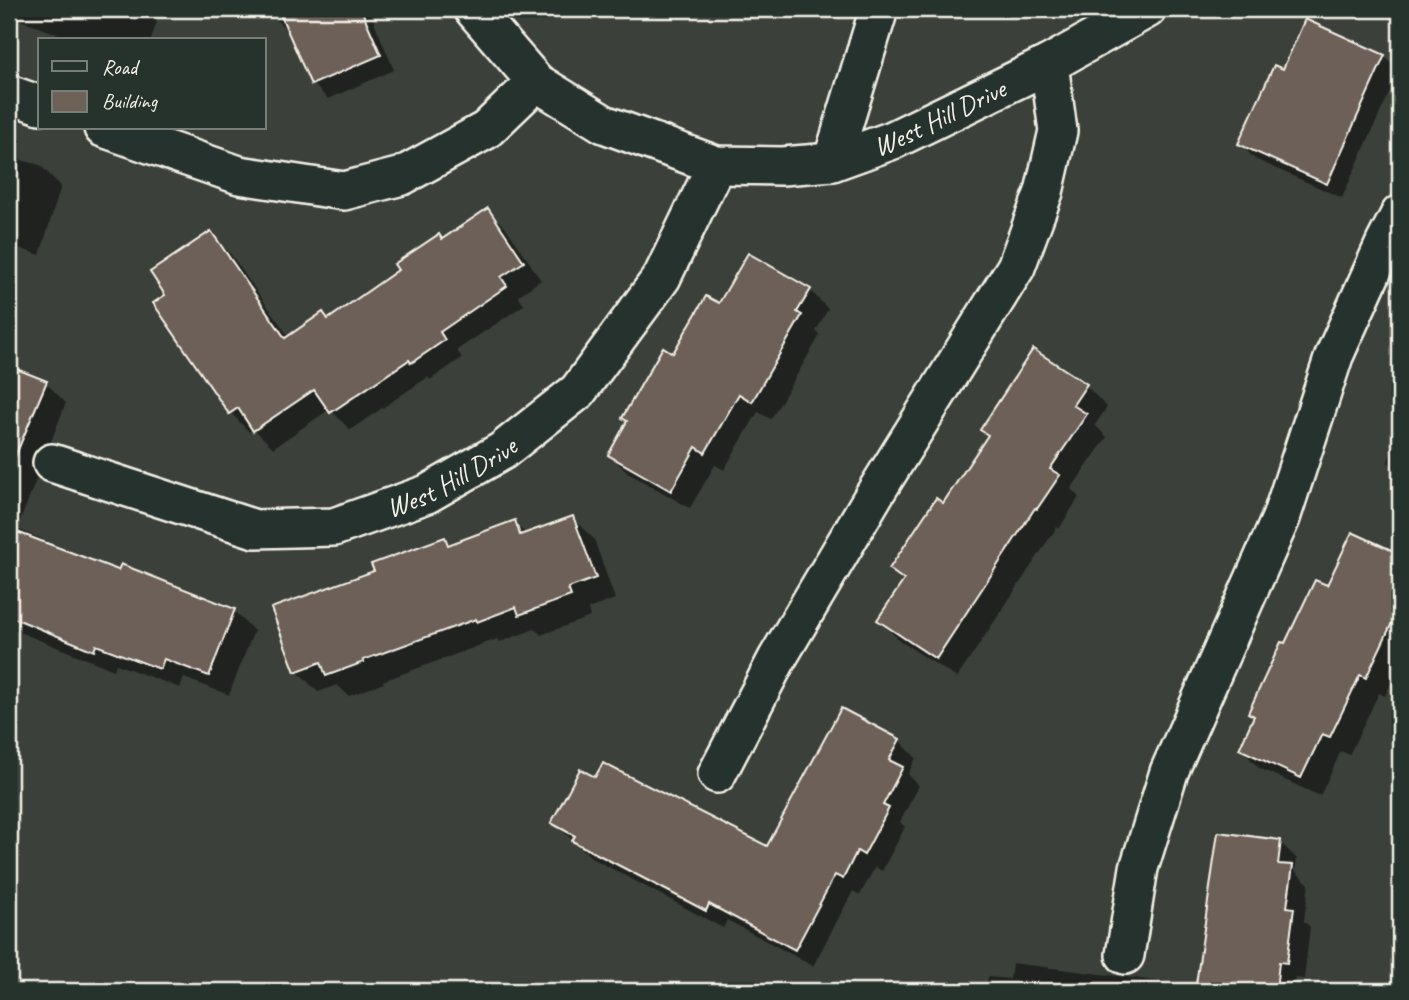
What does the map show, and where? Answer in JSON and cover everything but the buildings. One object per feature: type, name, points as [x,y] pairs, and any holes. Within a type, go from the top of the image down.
[{"type":"street","name":"West Hill Drive","points":[[473,9],[536,82],[604,124],[716,164],[782,166],[832,162],[893,140],[1049,64],[1147,9]]},
{"type":"street","points":[[832,162],[879,9]]},
{"type":"street","points":[[717,775],[777,659],[860,518],[1016,267],[1044,192],[1058,131],[1049,64]]},
{"type":"street","points":[[109,130],[239,175],[344,191],[402,176],[486,130],[536,82]]},
{"type":"street","points":[[9,94],[38,104]]},
{"type":"street","name":"West Hill Drive","points":[[52,463],[255,529],[334,527],[427,494],[502,451],[578,391],[662,277],[716,164]]},
{"type":"street","points":[[1125,955],[1139,868],[1169,772],[1281,518],[1334,356],[1400,214]]}]
